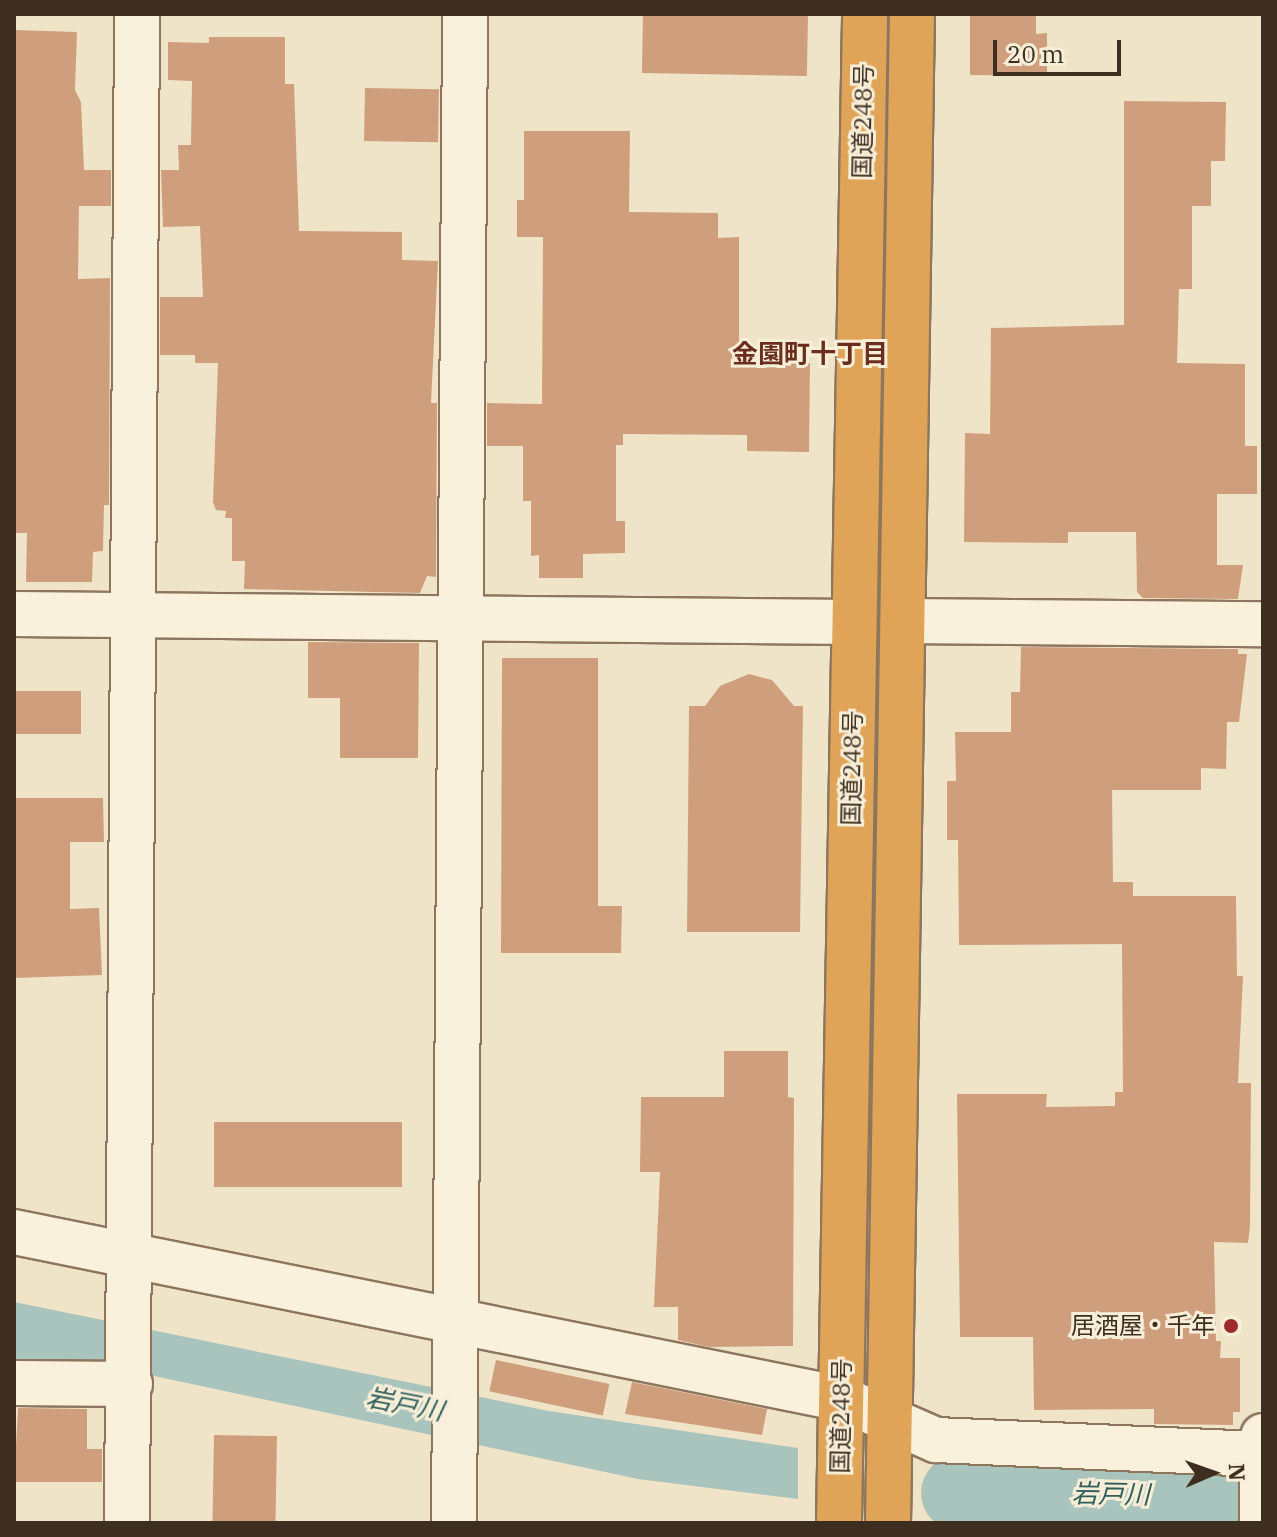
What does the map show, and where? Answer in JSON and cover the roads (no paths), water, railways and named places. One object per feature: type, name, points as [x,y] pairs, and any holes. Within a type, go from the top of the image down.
[{"type":"highway","name":"国道248号","points":[[839,1523],[865,14]]},
{"type":"highway","name":"国道248号","points":[[888,1523],[912,14]]},
{"type":"street","points":[[127,1523],[133,1255],[131,615],[137,14]]},
{"type":"street","points":[[454,1523],[465,14]]},
{"type":"street","points":[[14,614],[854,622]]},
{"type":"street","points":[[904,621],[1263,624]]},
{"type":"street","points":[[14,1232],[842,1399],[936,1440],[1263,1455]]},
{"type":"street","points":[[14,1383],[130,1378]]},
{"type":"street","points":[[1262,1523],[1263,1436]]},
{"type":"water","points":[[14,1302],[549,1411],[798,1448],[798,1499],[638,1479],[107,1366],[14,1365]]},
{"type":"waterway","name":"岩戸川","points":[[959,1493],[1263,1496]]},
{"type":"place","name":"居酒屋・千年","points":[[1231,1326]]},
{"type":"district","name":"金園町十丁目","points":[[810,354]]}]
